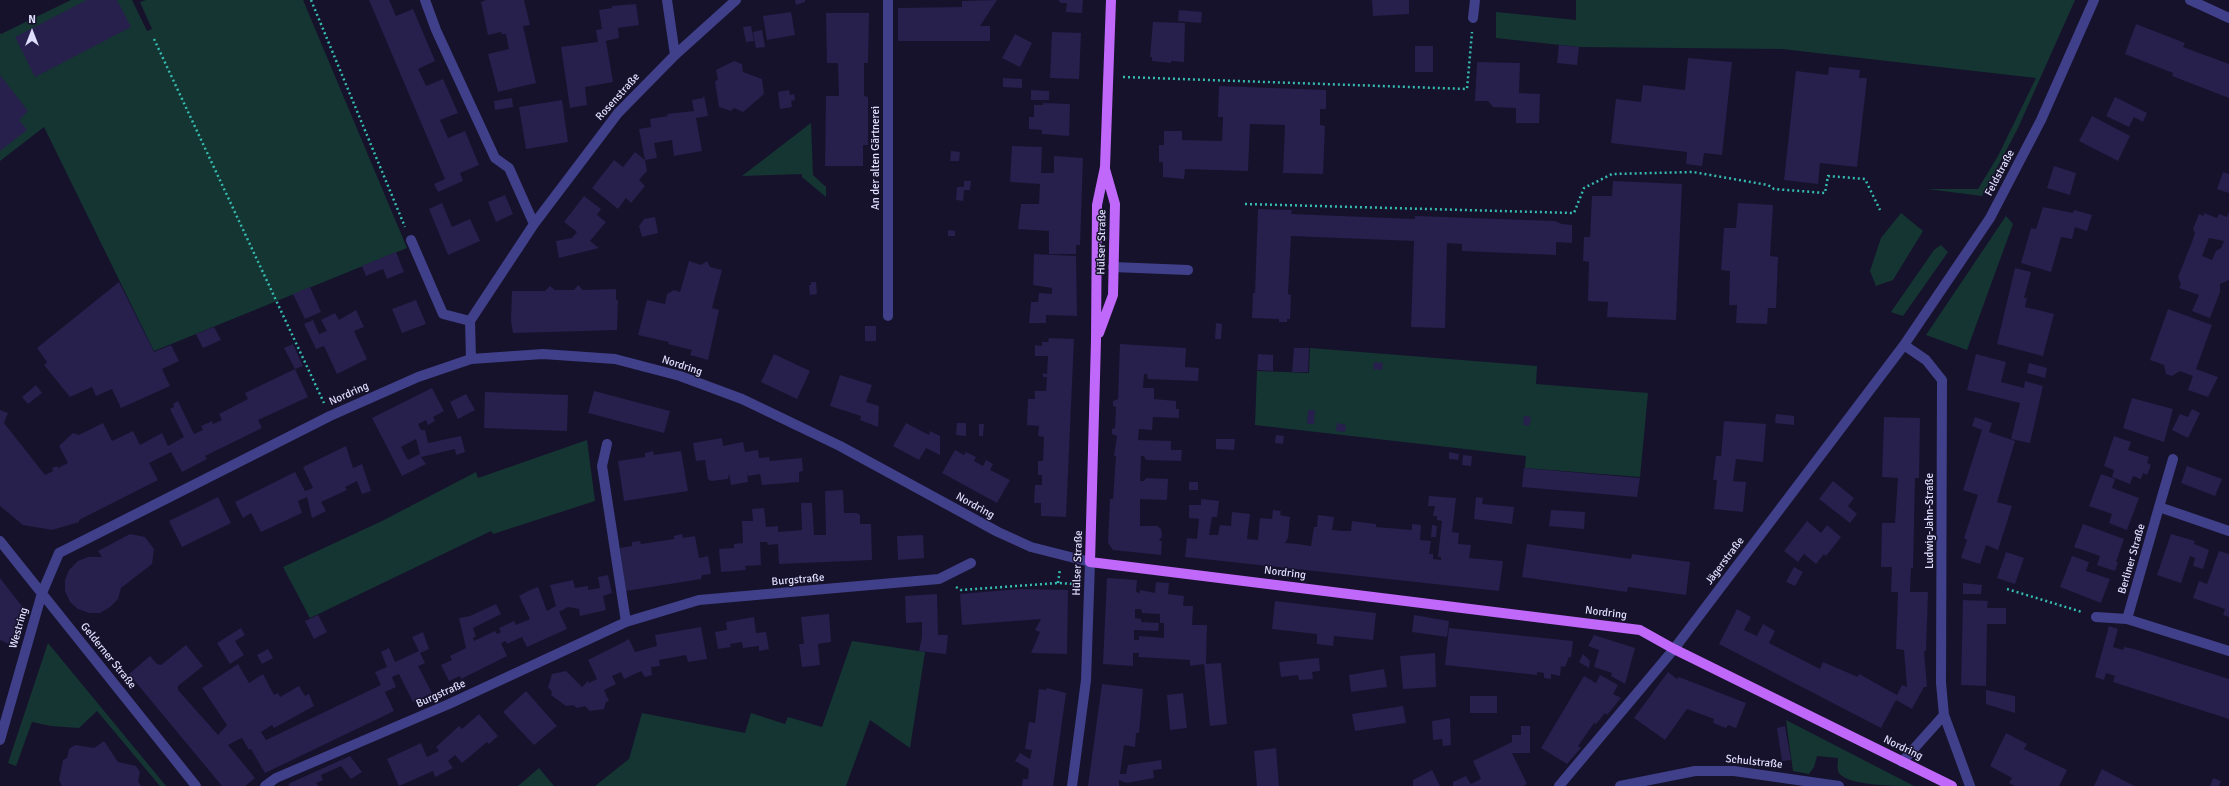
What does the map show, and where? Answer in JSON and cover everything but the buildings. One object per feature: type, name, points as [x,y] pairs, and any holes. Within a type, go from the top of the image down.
[{"type":"main road","name":"Hülser Straße","points":[[1090,562],[1096,340],[1097,205],[1105,167],[1111,0]]},
{"type":"main road","name":"Hülser Straße","points":[[1096,340],[1113,294],[1115,204],[1105,167]]},
{"type":"main road","name":"Nordring","points":[[1090,562],[1640,630],[1674,649],[1952,786]]},
{"type":"street","points":[[425,0],[436,30],[495,158],[509,168],[534,224]]},
{"type":"street","points":[[667,0],[675,55]]},
{"type":"street","name":"Rosenstraße","points":[[470,321],[534,224],[618,113],[675,55],[736,0]]},
{"type":"street","name":"An der alten Gärtnerei","points":[[888,0],[888,316]]},
{"type":"street","points":[[1473,18],[1475,0]]},
{"type":"street","name":"Feldstraße","points":[[1904,345],[1990,218],[2041,120],[2094,0]]},
{"type":"street","points":[[2190,0],[2229,18]]},
{"type":"street","points":[[411,240],[443,314],[470,321],[470,359]]},
{"type":"street","points":[[1114,267],[1188,270]]},
{"type":"street","name":"Jägerstraße","points":[[1559,786],[1674,649],[1904,345]]},
{"type":"street","name":"Ludwig-Jahn-Straße","points":[[1904,345],[1926,360],[1942,380],[1941,683],[1944,715],[1970,786]]},
{"type":"street","name":"Nordring","points":[[42,593],[59,553],[330,416],[418,377],[470,359],[544,354],[614,359],[680,376],[769,411],[826,439],[998,532],[1031,547],[1090,562]]},
{"type":"street","points":[[607,444],[602,466],[626,622]]},
{"type":"street","name":"Berliner Straße","points":[[2127,619],[2173,459]]},
{"type":"street","points":[[2159,507],[2229,531]]},
{"type":"street","name":"Gelderner Straße","points":[[0,541],[196,786]]},
{"type":"street","name":"Hülser Straße","points":[[1072,786],[1086,680],[1090,562]]},
{"type":"street","name":"Burgstraße","points":[[265,786],[276,778],[449,704],[626,622],[699,600],[939,579],[971,564]]},
{"type":"street","name":"Westring","points":[[0,740],[42,593]]},
{"type":"street","points":[[2096,617],[2127,619],[2229,651]]},
{"type":"street","points":[[1902,762],[1944,715]]},
{"type":"street","name":"Schulstraße","points":[[1620,786],[1695,771],[1734,770],[1839,786]]},
{"type":"path","points":[[311,0],[411,240]]},
{"type":"path","points":[[1109,77],[1467,89],[1473,18]]},
{"type":"path","points":[[154,39],[330,416]]},
{"type":"path","points":[[1245,204],[1574,214],[1584,188],[1612,174],[1693,172],[1768,184],[1774,189],[1825,193],[1828,176],[1866,179],[1880,210]]},
{"type":"path","points":[[939,579],[961,590],[1058,583],[1089,585]]},
{"type":"path","points":[[2007,589],[2096,617]]},
{"type":"green space","points":[[71,0],[132,0],[147,31],[152,29],[140,2],[146,0],[303,0],[407,248],[154,351],[44,127],[0,161],[0,33],[1,34]]},
{"type":"green space","points":[[1576,0],[2075,0],[2018,128],[1982,196],[1927,189],[1978,189],[1998,156],[2036,78],[1782,49],[1579,47],[1496,38],[1496,12],[1576,20]]},
{"type":"green space","points":[[811,123],[813,175],[826,187],[826,197],[802,177],[802,174],[742,176]]},
{"type":"green space","points":[[1901,213],[1923,231],[1893,280],[1876,286],[1870,271],[1881,238]]},
{"type":"green space","points":[[2006,216],[2013,224],[1967,350],[1926,335]]},
{"type":"green space","points":[[1941,245],[1948,252],[1903,316],[1891,312],[1934,250]]},
{"type":"green space","points":[[1310,348],[1537,366],[1536,384],[1648,393],[1640,477],[1525,468],[1526,456],[1255,425],[1257,371],[1309,373]]},
{"type":"green space","points":[[587,440],[595,501],[493,534],[491,531],[310,618],[283,567],[382,521],[476,472],[478,478]]},
{"type":"green space","points":[[852,641],[925,652],[910,748],[870,720],[846,786],[595,786],[629,759],[642,713],[745,733],[751,713],[785,724],[788,717],[822,727]]},
{"type":"green space","points":[[48,643],[166,786],[160,786],[97,711],[79,728],[51,726],[32,722],[16,766],[8,763]]},
{"type":"green space","points":[[1786,720],[1914,786],[1872,784],[1850,780],[1842,776],[1838,771],[1838,758],[1817,756],[1814,767],[1809,774],[1793,771]]},
{"type":"green space","points":[[539,768],[554,786],[518,786]]}]
